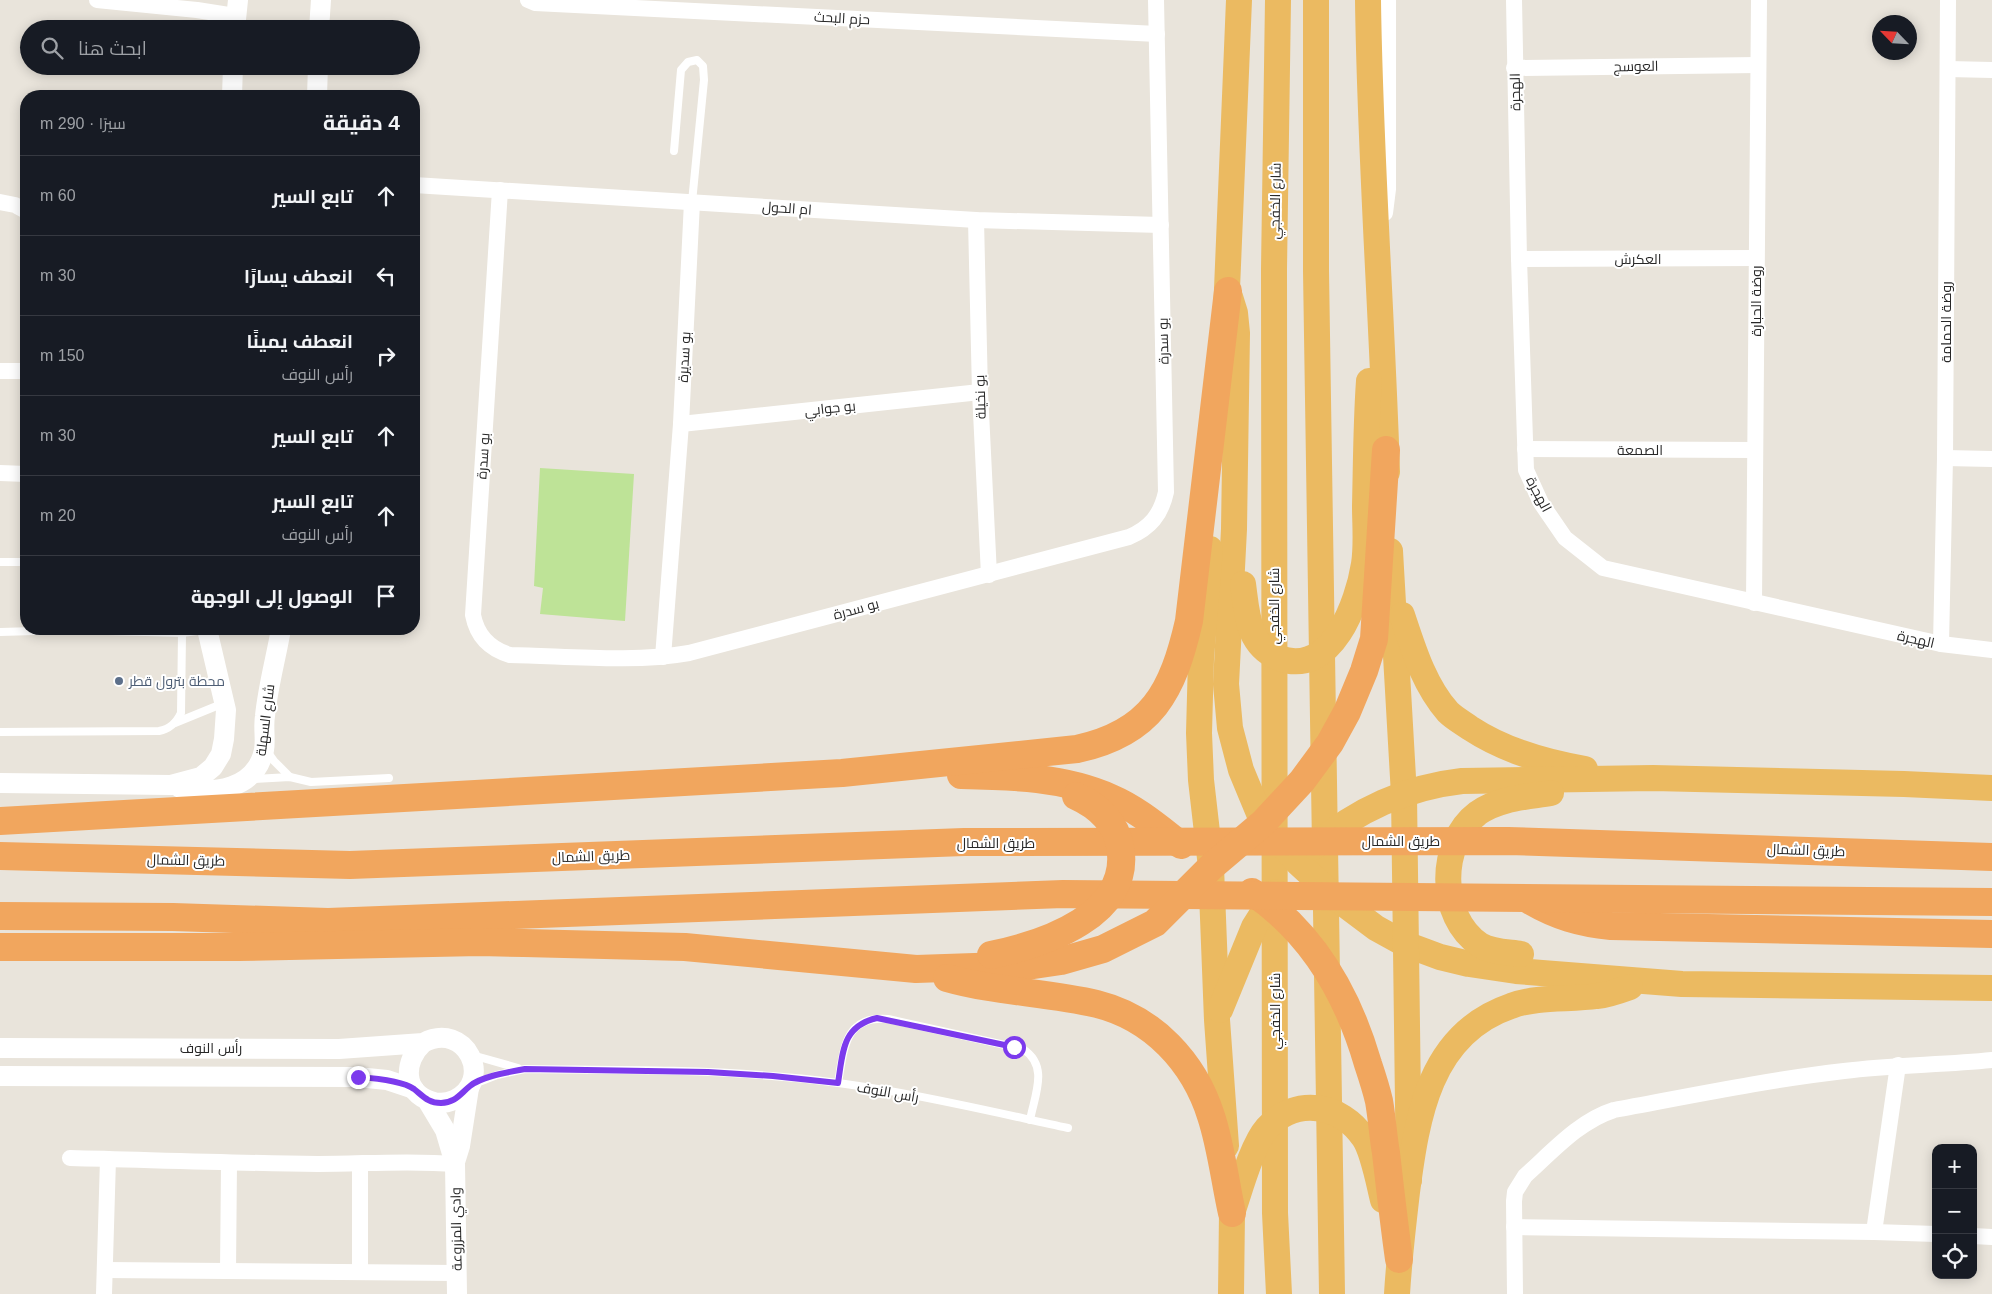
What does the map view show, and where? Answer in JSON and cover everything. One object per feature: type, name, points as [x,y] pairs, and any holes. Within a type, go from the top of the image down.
[{"type":"highway","points":[[1231,1294],[1232,1213],[1216,1020],[1212,866],[1201,780],[1199,733],[1201,659],[1228,291],[1239,0]]},
{"type":"highway","name":"شارع الخفجي","points":[[1278,0],[1274,269],[1275,1213],[1279,1294]]},
{"type":"highway","points":[[1316,0],[1316,270],[1332,1294]]},
{"type":"highway","points":[[1368,0],[1369,104],[1379,277],[1390,579],[1404,795],[1409,1180]]},
{"type":"highway","points":[[1234,529],[1249,626],[1254,636],[1265,650],[1281,658],[1304,660],[1326,650],[1340,632],[1355,598],[1364,562],[1367,413],[1379,277]]},
{"type":"highway","points":[[1228,291],[1235,313],[1237,333],[1234,529],[1226,684],[1230,728],[1241,770],[1263,823],[1298,863],[1352,911],[1376,928],[1405,944],[1440,957],[1469,964],[1516,971],[1645,982],[1992,988]]},
{"type":"highway","points":[[0,821],[842,773],[1077,749],[1118,736],[1148,714],[1170,681],[1183,647],[1189,621],[1228,291]]},
{"type":"highway","points":[[0,947],[238,947],[480,942],[524,943],[685,947],[916,969],[1034,965],[1061,961],[1103,949],[1156,923],[1212,866],[1263,823],[1302,781],[1322,756],[1348,712],[1374,639],[1386,450]]},
{"type":"highway","points":[[1390,579],[1414,650],[1428,682],[1449,712],[1464,724],[1487,739],[1518,753],[1583,769],[1653,778]]},
{"type":"highway","points":[[842,773],[1038,778],[1087,789],[1112,798],[1137,812],[1212,866],[1268,903],[1297,930],[1328,969],[1349,1009],[1360,1038],[1379,1101],[1399,1259]]},
{"type":"highway","points":[[916,969],[1039,943],[1099,909],[1114,889],[1120,871],[1121,852],[1119,839],[1110,822],[1098,808],[1087,801],[1038,778]]},
{"type":"highway","points":[[1216,1020],[1254,927],[1283,881],[1298,863],[1330,833],[1361,813],[1436,784],[1653,778],[1992,788]]},
{"type":"highway","points":[[1645,982],[1620,971],[1603,967],[1563,959],[1490,950],[1480,945],[1460,923],[1454,911],[1448,880],[1452,856],[1464,829],[1477,814],[1495,804],[1653,778]]},
{"type":"highway","points":[[1941,855],[1992,838]]},
{"type":"highway","name":"طريق الشمال","points":[[0,856],[350,865],[964,842],[1508,841],[1992,857]]},
{"type":"highway","points":[[0,916],[172,917],[328,922],[1063,894],[1992,902]]},
{"type":"highway","points":[[1516,898],[1568,919],[1611,926],[1992,934]]},
{"type":"highway","points":[[916,969],[983,986],[1097,1004],[1118,1011],[1150,1028],[1183,1059],[1202,1092],[1212,1117],[1232,1213]]},
{"type":"highway","points":[[1397,1294],[1399,1259],[1418,1125],[1428,1089],[1445,1056],[1462,1035],[1485,1017],[1513,1004],[1538,1000],[1597,996],[1645,982]]},
{"type":"highway","points":[[1232,1213],[1255,1149],[1266,1129],[1285,1114],[1300,1109],[1307,1107],[1330,1110],[1351,1121],[1365,1140],[1399,1259]]},
{"type":"street","points":[[97,0],[236,15]]},
{"type":"street","points":[[320,20],[321,0]]},
{"type":"street","name":"حزم البحث","points":[[528,0],[535,3],[664,5],[1157,34]]},
{"type":"street","name":"بو سدرة","points":[[500,190],[473,615],[476,628],[486,641],[498,651],[510,655],[663,657],[702,650],[1129,537],[1149,526],[1157,517],[1163,505],[1166,492],[1156,0]]},
{"type":"street","points":[[1379,277],[1388,189],[1388,0]]},
{"type":"street","name":"الهجرة","points":[[1514,0],[1514,68],[1526,470],[1542,503],[1566,538],[1603,568],[1940,644],[1992,650]]},
{"type":"street","name":"روضة الحبارة","points":[[1754,603],[1759,0]]},
{"type":"street","name":"روضة الحمامة","points":[[1940,644],[1946,458],[1948,0]]},
{"type":"street","name":"العوسج","points":[[1514,68],[1758,65]]},
{"type":"street","points":[[1948,70],[1992,70]]},
{"type":"street","points":[[232,90],[233,75]]},
{"type":"street","points":[[317,90],[318,75]]},
{"type":"street","name":"ام الحول","points":[[420,185],[976,220],[1160,225]]},
{"type":"street","points":[[0,202],[20,208]]},
{"type":"street","name":"بو سديرة","points":[[663,657],[681,424],[692,202]]},
{"type":"street","name":"بو نخيلة","points":[[976,220],[980,392],[989,575]]},
{"type":"street","name":"العكرش","points":[[1519,259],[1756,258]]},
{"type":"street","points":[[0,372],[20,371]]},
{"type":"street","name":"بو جوابي","points":[[681,424],[980,392]]},
{"type":"street","name":"الصمعة","points":[[1525,449],[1755,450]]},
{"type":"street","points":[[1946,458],[1992,458]]},
{"type":"street","points":[[0,473],[20,474]]},
{"type":"street","points":[[171,786],[201,777],[213,767],[221,754],[224,739],[225,702],[208,635]]},
{"type":"street","name":"شارع السهلة","points":[[247,780],[256,771],[262,760],[265,747],[264,718],[280,635]]},
{"type":"street","points":[[0,784],[171,786],[196,790],[224,789],[236,786],[247,780]]},
{"type":"street","points":[[434,1038],[446,1038],[457,1041],[469,1053],[473,1066],[469,1087],[450,1102],[442,1103],[420,1094],[410,1082],[409,1064],[411,1056],[423,1043],[434,1038]]},
{"type":"street","name":"رأس النوف","points":[[0,1048],[339,1049],[423,1043]]},
{"type":"street","points":[[1515,1294],[1515,1192],[1525,1176],[1582,1125],[1603,1113],[1797,1076],[1898,1065],[1992,1060]]},
{"type":"street","points":[[1874,1232],[1898,1065]]},
{"type":"street","name":"رأس النوف","points":[[0,1076],[358,1077],[387,1080],[420,1094]]},
{"type":"street","name":"وادي المزروعة","points":[[457,1294],[455,1164],[460,1146],[469,1087]]},
{"type":"street","name":"وادي المزروعة","points":[[420,1094],[444,1130],[455,1164]]},
{"type":"street","points":[[70,1158],[229,1163],[360,1164],[427,1162],[455,1164]]},
{"type":"street","points":[[104,1294],[108,1159]]},
{"type":"street","points":[[228,1271],[229,1163]]},
{"type":"street","points":[[360,1164],[360,1272]]},
{"type":"street","points":[[1514,1227],[1932,1234]]},
{"type":"street","points":[[1977,1236],[1992,1237]]},
{"type":"street","points":[[105,1270],[456,1273]]},
{"type":"lane","name":"بو سديرة","points":[[674,151],[681,70],[688,62],[697,60],[704,66],[704,80],[692,202]]},
{"type":"lane","points":[[0,562],[20,562]]},
{"type":"lane","points":[[0,632],[20,631]]},
{"type":"lane","points":[[175,724],[181,707],[182,635]]},
{"type":"lane","points":[[0,732],[159,731],[225,702]]},
{"type":"lane","points":[[265,747],[274,761],[290,777]]},
{"type":"lane","points":[[247,780],[290,777],[311,782],[389,778]]},
{"type":"lane","points":[[838,1083],[844,1048],[851,1032],[867,1020],[877,1018],[888,1019],[1023,1049],[1030,1054],[1039,1069],[1039,1078],[1030,1120]]},
{"type":"lane","name":"رأس النوف","points":[[469,1053],[496,1063],[525,1069],[708,1072],[838,1083],[957,1104],[1068,1128]]},
{"type":"lane","name":"رأس النوف","points":[[469,1087],[497,1075],[525,1069]]},
{"type":"green space","points":[[540,468],[634,474],[625,621],[540,614],[543,588],[534,586]]},
{"type":"place","name":"محطة بترول قطر","points":[[119,681]]},
{"type":"route","points":[[358,1077],[387,1080],[401,1084],[414,1089],[427,1100],[442,1103],[450,1102],[464,1094],[470,1086],[483,1080],[525,1069],[708,1072],[838,1083],[846,1039],[858,1025],[867,1020],[877,1018],[1014,1047]]}]
